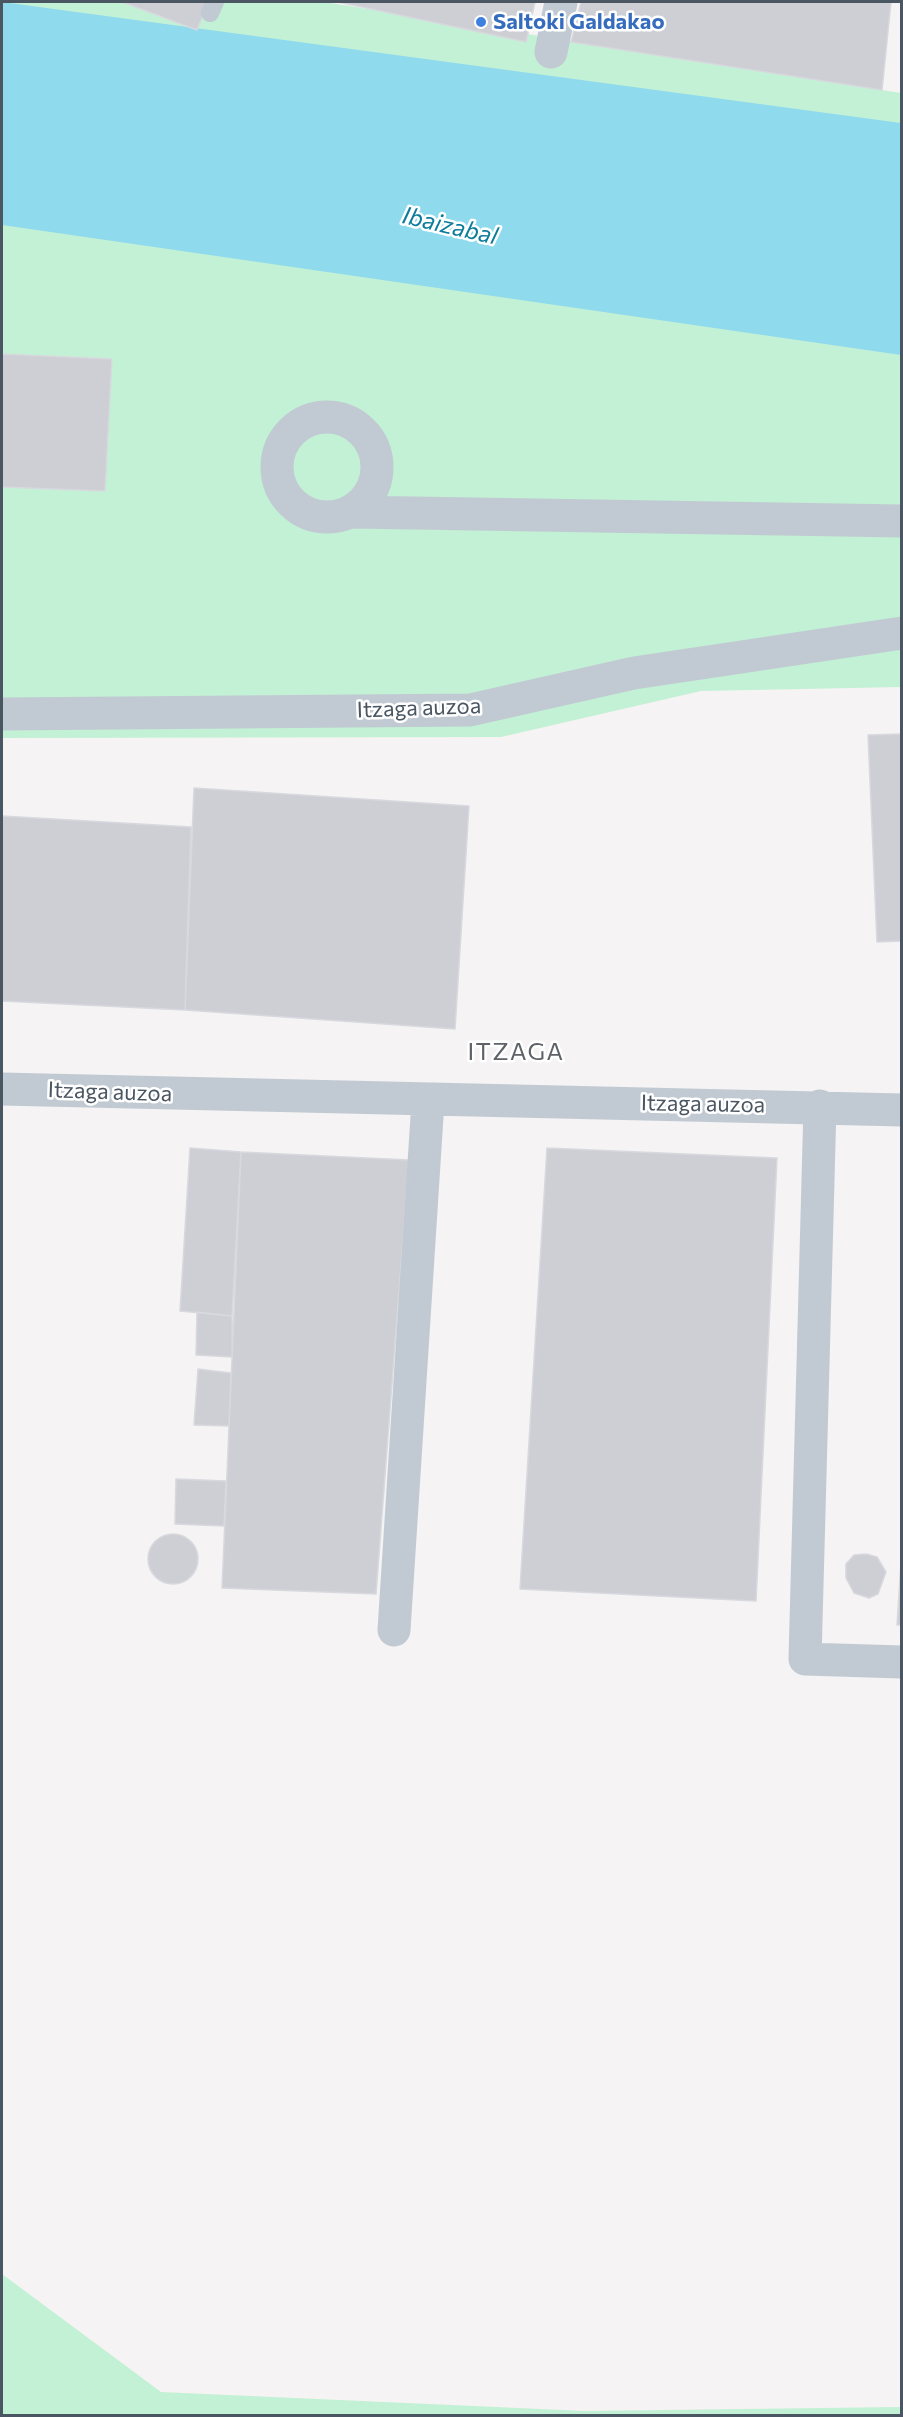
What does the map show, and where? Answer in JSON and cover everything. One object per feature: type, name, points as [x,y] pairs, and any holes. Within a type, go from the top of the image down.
[{"type":"street","points":[[551,52],[561,2]]},
{"type":"street","points":[[353,513],[902,521]]},
{"type":"street","name":"Itzaga auzoa","points":[[2,714],[470,710],[634,673],[902,633]]},
{"type":"street","name":"Itzaga auzoa","points":[[2,1089],[428,1101],[820,1106],[902,1110]]},
{"type":"street","points":[[394,1630],[428,1101]]},
{"type":"street","points":[[820,1106],[805,1659],[902,1662]]},
{"type":"green space","points":[[2,2],[324,2],[901,93],[901,687],[701,691],[501,737],[2,738]]},
{"type":"green space","points":[[2,2274],[161,2392],[585,2411],[901,2407],[901,2415],[2,2415]]},
{"type":"water","name":"Ibaizabal","points":[[2,2],[901,123],[901,355],[2,225]]},
{"type":"building","points":[[122,2],[208,2],[197,30]]},
{"type":"building","name":"Saltoki Galdakao","points":[[338,2],[535,2],[526,42]]},
{"type":"building","points":[[581,2],[891,2],[882,90],[571,42]]},
{"type":"building","points":[[2,354],[112,359],[105,491],[2,487]]},
{"type":"building","points":[[902,734],[902,941],[877,942],[868,735]]},
{"type":"building","points":[[194,788],[469,806],[455,1029],[185,1010]]},
{"type":"building","points":[[2,816],[191,827],[185,1010],[2,1001]]},
{"type":"building","points":[[190,1148],[241,1152],[232,1316],[180,1311]]},
{"type":"building","points":[[547,1148],[777,1158],[756,1601],[520,1589]]},
{"type":"building","points":[[241,1152],[409,1160],[376,1594],[222,1588]]},
{"type":"building","points":[[197,1312],[232,1316],[232,1357],[196,1355]]},
{"type":"building","points":[[198,1369],[231,1373],[229,1426],[194,1425]]},
{"type":"building","points":[[176,1479],[226,1481],[224,1526],[175,1524]]},
{"type":"building","points":[[173,1534],[191,1541],[198,1559],[191,1577],[173,1584],[155,1577],[148,1559],[155,1541]]},
{"type":"building","points":[[902,1548],[902,1625],[897,1625]]},
{"type":"building","points":[[866,1554],[877,1557],[886,1572],[878,1594],[869,1598],[854,1593],[846,1578],[846,1564],[854,1555]]},
{"type":"place","name":"Saltoki Galdakao","points":[[481,22]]},
{"type":"district","name":"ITZAGA","points":[[516,1052]]}]
